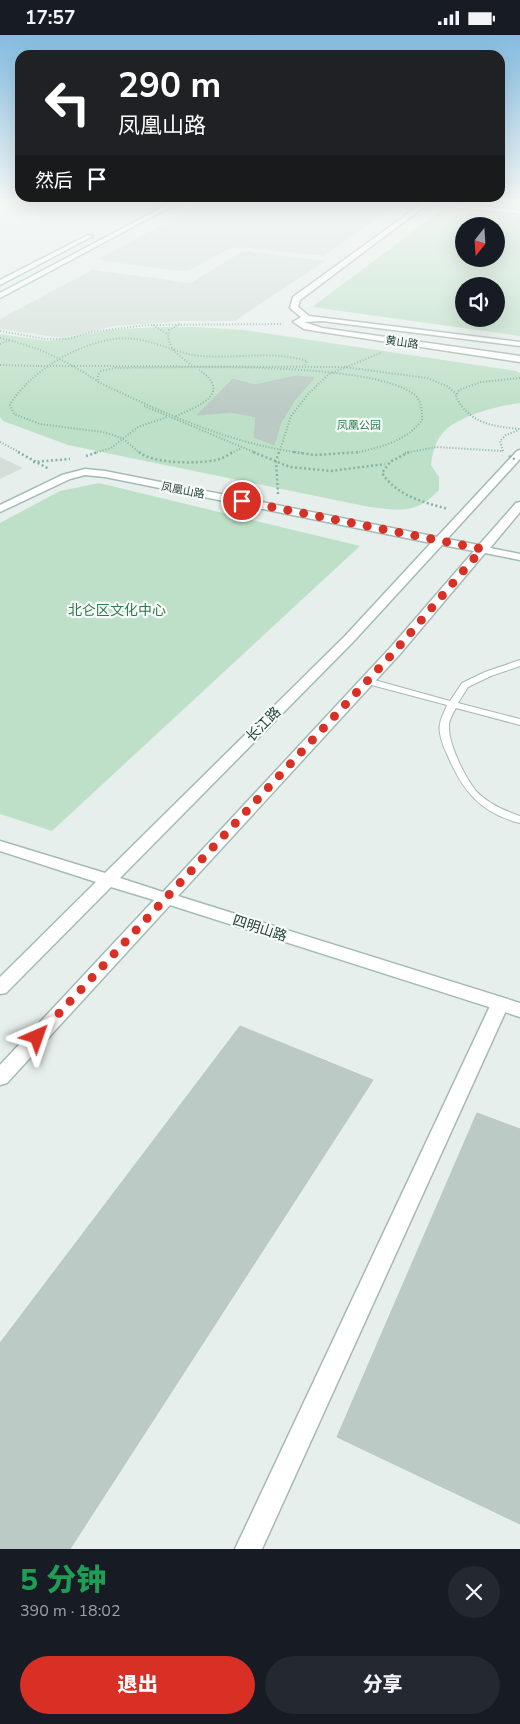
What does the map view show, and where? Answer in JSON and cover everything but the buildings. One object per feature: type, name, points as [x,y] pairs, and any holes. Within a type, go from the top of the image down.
[{"type":"street","points":[[0,283],[26,270]]},
{"type":"street","points":[[0,296],[49,270]]},
{"type":"street","points":[[307,318],[294,308],[296,299],[336,270]]},
{"type":"street","points":[[301,325],[297,322],[307,318]]},
{"type":"street","name":"黄山路","points":[[307,318],[520,344]]},
{"type":"street","name":"黄山路","points":[[301,325],[322,330],[505,356],[520,360]]},
{"type":"street","name":"长江路","points":[[0,988],[349,639],[518,457]]},
{"type":"street","name":"凤凰山路","points":[[0,509],[66,477],[85,472],[105,474],[520,557]]},
{"type":"street","points":[[0,1077],[367,681],[520,505]]},
{"type":"street","name":"四明山路","points":[[0,846],[510,1007]]},
{"type":"street","points":[[248,1549],[510,1007]]},
{"type":"lane","points":[[520,663],[488,674],[465,685],[452,705],[444,725],[448,745],[457,767],[473,793],[498,812],[520,820]]},
{"type":"lane","points":[[367,681],[520,722]]},
{"type":"path","points":[[167,334],[182,323]]},
{"type":"path","points":[[0,331],[45,339],[67,339],[91,332],[152,324],[301,325]]},
{"type":"path","points":[[84,457],[111,448],[138,427],[167,417],[176,416],[202,405],[215,392],[215,385],[212,380],[175,352],[167,334],[152,324]]},
{"type":"path","points":[[0,338],[62,358],[98,382],[167,417],[290,467],[331,471],[385,464]]},
{"type":"path","points":[[242,448],[218,460],[189,463],[142,455],[127,445],[122,438],[84,428],[40,424],[14,414],[10,405],[13,396],[53,362],[107,339],[126,338],[152,343],[175,352],[202,357],[278,354],[307,361],[306,365]]},
{"type":"path","points":[[0,344],[11,340]]},
{"type":"path","points":[[281,509],[276,461],[278,451],[291,416],[309,393],[329,374],[412,343]]},
{"type":"path","points":[[0,365],[306,365],[344,367],[427,378],[447,386],[457,395],[461,409],[470,417],[482,423],[520,429]]},
{"type":"path","points":[[115,368],[329,374],[386,381],[404,388],[416,396],[421,406],[422,420],[412,432],[395,442],[368,452],[318,454],[278,451],[216,433],[98,382],[98,375],[101,371],[115,368]]},
{"type":"path","points":[[457,395],[459,390],[469,385],[489,380],[520,378]]},
{"type":"path","points":[[503,451],[500,447],[500,441],[506,435],[520,429]]},
{"type":"path","points":[[0,442],[33,462],[66,477]]},
{"type":"path","points":[[465,513],[427,503],[397,489],[386,481],[382,473],[385,464],[392,458],[408,453],[442,447],[503,451],[518,457]]},
{"type":"path","points":[[33,462],[77,458]]},
{"type":"shaded area","points":[[92,270],[191,283],[213,270],[312,270],[235,321],[183,321],[114,326],[63,338],[0,329],[0,319]]},
{"type":"shaded area","points":[[169,270],[191,270],[190,270]]},
{"type":"shaded area","points":[[0,457],[23,468],[0,479]]},
{"type":"green space","points":[[362,270],[520,270],[520,336],[455,327],[505,327],[505,277],[455,277],[455,327],[312,307]]},
{"type":"green space","name":"凤凰公园","points":[[157,327],[244,330],[516,371],[520,373],[520,403],[478,413],[456,422],[448,428],[437,442],[431,461],[431,465],[439,477],[439,490],[423,504],[398,510],[369,507],[68,445],[3,421],[0,417],[0,334],[48,341],[110,330]]},
{"type":"green space","name":"北仑区文化中心","points":[[99,483],[360,546],[52,831],[0,814],[0,523],[60,491]]},
{"type":"route","points":[[37,1037],[395,651],[482,549],[242,501]]}]
